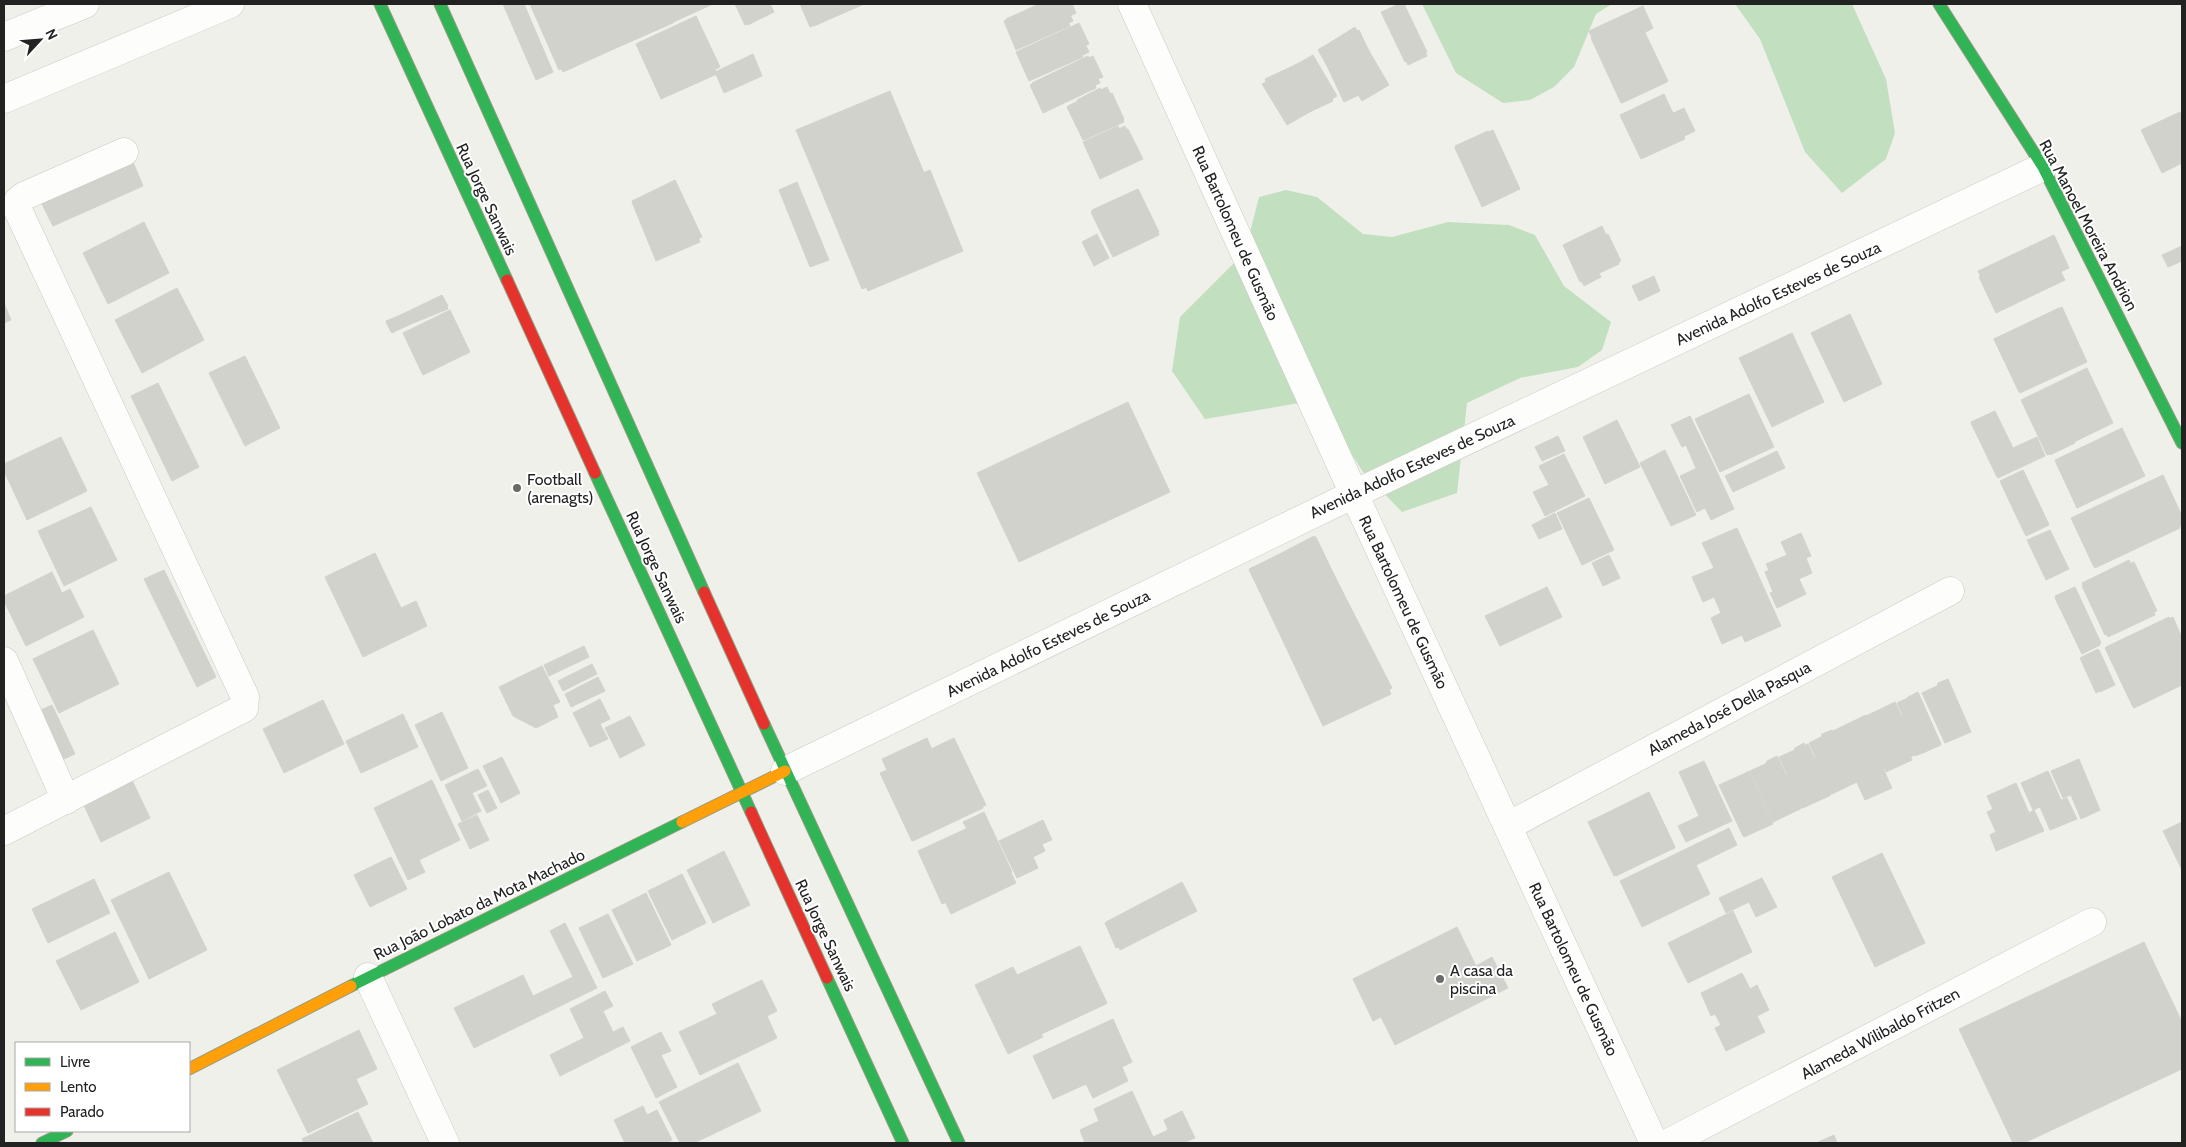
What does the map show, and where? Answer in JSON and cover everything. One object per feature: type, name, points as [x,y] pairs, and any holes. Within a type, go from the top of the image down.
[{"type":"main road","name":"Rua Jorge Sanwais","points":[[380,4],[903,1143]]},
{"type":"main road","name":"Rua Jorge Sanwais","points":[[440,4],[785,771],[959,1143]]},
{"type":"main road","name":"Rua Manoel Moreira Andrion","points":[[1939,4],[2043,167],[2182,443]]},
{"type":"main road","name":"Rua João Lobato da Mota Machado","points":[[190,1068],[368,977],[785,771]]},
{"type":"main road","points":[[42,1143],[65,1132]]},
{"type":"street","points":[[4,37],[85,4]]},
{"type":"street","points":[[4,99],[230,4]]},
{"type":"street","name":"Rua Bartolomeu de Gusmão","points":[[1132,4],[1354,494],[1654,1143]]},
{"type":"street","points":[[4,831],[244,708],[245,697],[17,208],[18,201],[24,196],[124,152]]},
{"type":"street","name":"Avenida Adolfo Esteves de Souza","points":[[785,771],[1354,494],[2043,167]]},
{"type":"street","name":"Alameda José Della Pasqua","points":[[1508,826],[1950,591]]},
{"type":"street","points":[[4,661],[66,800]]},
{"type":"street","name":"Alameda Wilibaldo Fritzen","points":[[1668,1143],[2092,922]]},
{"type":"street","points":[[368,977],[445,1143]]},
{"type":"green space","points":[[1422,4],[1612,4],[1596,14],[1574,67],[1554,87],[1530,100],[1503,103],[1456,73]]},
{"type":"green space","points":[[1735,4],[1852,4],[1886,79],[1895,133],[1886,159],[1842,193],[1805,152],[1760,39]]},
{"type":"green space","points":[[1286,190],[1317,197],[1363,234],[1392,237],[1448,222],[1509,225],[1535,235],[1564,286],[1611,322],[1602,350],[1578,367],[1520,378],[1467,403],[1457,493],[1402,512],[1363,472],[1317,400],[1205,419],[1172,371],[1180,317],[1245,252],[1259,197]]},
{"type":"building","points":[[503,4],[524,4],[553,72],[536,80]]},
{"type":"building","points":[[530,4],[594,4],[613,47],[559,70]]},
{"type":"building","points":[[531,4],[713,4],[563,72]]},
{"type":"building","points":[[599,4],[665,4],[673,23],[618,47]]},
{"type":"building","points":[[668,4],[692,4],[695,10],[675,19]]},
{"type":"building","points":[[735,4],[767,4],[771,12],[745,25]]},
{"type":"building","points":[[738,4],[770,4],[774,12],[748,25]]},
{"type":"building","points":[[800,4],[861,4],[862,5],[810,27]]},
{"type":"building","points":[[803,4],[858,4],[859,6],[814,26]]},
{"type":"building","points":[[1039,4],[1065,4],[1073,21],[1019,47],[1006,19]]},
{"type":"building","points":[[1042,4],[1072,4],[1076,13],[1066,18],[1070,26],[1016,50],[1004,21]]},
{"type":"building","points":[[1402,4],[1427,56],[1408,65],[1383,12]]},
{"type":"building","points":[[1404,4],[1427,52],[1405,62],[1381,12]]},
{"type":"building","points":[[1643,6],[1653,28],[1644,33],[1667,82],[1622,103],[1589,31]]},
{"type":"building","points":[[696,16],[720,67],[662,94],[638,43]]},
{"type":"building","points":[[1637,16],[1668,81],[1621,103],[1591,38]]},
{"type":"building","points":[[693,19],[717,74],[661,99],[636,44]]},
{"type":"building","points":[[1079,23],[1089,44],[1078,48],[1083,57],[1029,81],[1016,52]]},
{"type":"building","points":[[1076,25],[1089,52],[1034,78],[1021,50]]},
{"type":"building","points":[[1355,27],[1389,85],[1362,101],[1350,82],[1340,88],[1318,50]]},
{"type":"building","points":[[1359,30],[1384,83],[1344,102],[1319,49]]},
{"type":"building","points":[[753,54],[762,76],[724,93],[715,72]]},
{"type":"building","points":[[1313,55],[1337,96],[1287,125],[1262,84]]},
{"type":"building","points":[[1088,56],[1100,83],[1044,109],[1032,83]]},
{"type":"building","points":[[1093,56],[1103,77],[1093,81],[1096,88],[1043,113],[1030,85]]},
{"type":"building","points":[[1312,57],[1333,101],[1286,123],[1265,79]]},
{"type":"building","points":[[1107,87],[1124,122],[1084,140],[1068,106]]},
{"type":"building","points":[[1100,88],[1104,97],[1112,93],[1124,119],[1083,140],[1067,107]]},
{"type":"building","points":[[890,91],[956,250],[862,289],[796,130]]},
{"type":"building","points":[[1664,94],[1685,139],[1641,159],[1620,115]]},
{"type":"building","points":[[1663,97],[1670,112],[1628,131],[1621,117]]},
{"type":"building","points":[[1684,108],[1695,131],[1641,157],[1629,134]]},
{"type":"building","points":[[2180,112],[2182,117],[2182,163],[2162,173],[2141,130]]},
{"type":"building","points":[[1118,126],[1121,132],[1128,129],[1143,159],[1100,179],[1083,142]]},
{"type":"building","points":[[1125,126],[1140,158],[1101,176],[1086,144]]},
{"type":"building","points":[[1493,130],[1520,189],[1482,207],[1455,148]]},
{"type":"building","points":[[1488,131],[1516,189],[1483,204],[1455,146]]},
{"type":"building","points":[[133,162],[143,186],[53,226],[41,202]]},
{"type":"building","points":[[930,170],[963,251],[868,291],[834,211]]},
{"type":"building","points":[[675,180],[702,237],[658,257],[632,201]]},
{"type":"building","points":[[797,182],[829,260],[810,267],[779,190]]},
{"type":"building","points":[[676,184],[700,242],[656,261],[632,202]]},
{"type":"building","points":[[1138,189],[1159,235],[1113,257],[1092,210]]},
{"type":"building","points":[[1138,189],[1159,232],[1112,255],[1091,212]]},
{"type":"building","points":[[144,222],[169,273],[108,304],[83,253]]},
{"type":"building","points":[[1602,226],[1619,264],[1580,282],[1563,245]]},
{"type":"building","points":[[1591,233],[1595,240],[1608,234],[1621,261],[1598,271],[1601,277],[1584,286],[1565,246]]},
{"type":"building","points":[[1097,234],[1109,258],[1094,266],[1082,242]]},
{"type":"building","points":[[2054,235],[2069,268],[1993,303],[1978,271]]},
{"type":"building","points":[[2047,245],[2065,280],[1996,313],[1979,277]]},
{"type":"building","points":[[2182,246],[2182,261],[2168,267],[2162,255]]},
{"type":"building","points":[[1654,276],[1660,291],[1639,301],[1632,286]]},
{"type":"building","points":[[177,288],[204,340],[142,373],[115,320]]},
{"type":"building","points":[[442,295],[448,306],[392,333],[386,322]]},
{"type":"building","points":[[443,298],[448,309],[391,332],[386,321]]},
{"type":"building","points":[[4,303],[11,320],[4,323]]},
{"type":"building","points":[[2062,307],[2087,362],[2020,393],[1994,339]]},
{"type":"building","points":[[2059,308],[2085,362],[2019,392],[1994,339]]},
{"type":"building","points":[[450,310],[470,352],[423,375],[403,333]]},
{"type":"building","points":[[450,314],[466,353],[421,371],[404,333]]},
{"type":"building","points":[[1850,314],[1882,384],[1844,402],[1811,333]]},
{"type":"building","points":[[1792,333],[1824,402],[1772,427],[1739,358]]},
{"type":"building","points":[[245,356],[280,428],[245,446],[209,373]]},
{"type":"building","points":[[2087,368],[2113,423],[2047,455],[2021,400]]},
{"type":"building","points":[[2085,371],[2110,424],[2081,438],[2056,385]]},
{"type":"building","points":[[158,383],[199,467],[172,481],[131,396]]},
{"type":"building","points":[[2050,387],[2075,443],[2050,455],[2023,400]]},
{"type":"building","points":[[1749,394],[1774,447],[1720,472],[1695,419]]},
{"type":"building","points":[[1128,402],[1170,492],[1019,562],[977,473]]},
{"type":"building","points":[[1995,411],[2013,448],[2037,437],[2045,456],[1998,478],[1971,423]]},
{"type":"building","points":[[1993,412],[2011,451],[2032,440],[2039,457],[1997,477],[1971,422]]},
{"type":"building","points":[[1690,416],[1712,461],[1696,468],[1686,445],[1682,447],[1671,425]]},
{"type":"building","points":[[1617,420],[1640,467],[1605,484],[1583,437]]},
{"type":"building","points":[[2122,428],[2145,476],[2077,508],[2055,460]]},
{"type":"building","points":[[2122,432],[2143,475],[2077,506],[2056,463]]},
{"type":"building","points":[[1558,436],[1565,451],[1542,461],[1535,447]]},
{"type":"building","points":[[61,437],[87,491],[27,520],[4,471],[4,464]]},
{"type":"building","points":[[1665,450],[1696,515],[1671,526],[1640,463]]},
{"type":"building","points":[[1777,451],[1785,468],[1733,492],[1725,476]]},
{"type":"building","points":[[1564,454],[1585,496],[1545,516],[1533,492],[1549,485],[1539,466]]},
{"type":"building","points":[[1712,461],[1734,509],[1711,520],[1705,508],[1697,512],[1680,476]]},
{"type":"building","points":[[2023,470],[2049,525],[2026,536],[2000,481]]},
{"type":"building","points":[[2024,472],[2048,523],[2025,534],[2001,483]]},
{"type":"building","points":[[2163,475],[2182,516],[2182,525],[2094,567],[2071,518]]},
{"type":"building","points":[[2157,479],[2180,528],[2095,568],[2072,519]]},
{"type":"building","points":[[1589,498],[1614,550],[1582,565],[1557,513]]},
{"type":"building","points":[[91,507],[117,560],[64,586],[38,531]]},
{"type":"building","points":[[1555,513],[1562,529],[1539,539],[1532,525]]},
{"type":"building","points":[[1737,528],[1781,626],[1745,642],[1742,635],[1722,644],[1711,618],[1721,613],[1714,597],[1703,602],[1692,577],[1714,568],[1702,543]]},
{"type":"building","points":[[2050,530],[2069,569],[2046,580],[2027,540]]},
{"type":"building","points":[[1801,533],[1811,556],[1806,558],[1812,573],[1799,579],[1806,594],[1777,608],[1770,593],[1773,592],[1765,572],[1769,570],[1766,564],[1787,555],[1781,542]]},
{"type":"building","points":[[1314,536],[1392,688],[1327,722],[1249,570]]},
{"type":"building","points":[[1316,537],[1391,694],[1323,726],[1249,569]]},
{"type":"building","points":[[375,553],[401,608],[416,601],[427,626],[363,657],[325,577]]},
{"type":"building","points":[[1609,555],[1620,578],[1603,586],[1592,563]]},
{"type":"building","points":[[2129,560],[2155,615],[2108,637],[2082,583]]},
{"type":"building","points":[[2134,562],[2157,611],[2105,635],[2082,586]]},
{"type":"building","points":[[164,570],[216,677],[197,687],[144,579]]},
{"type":"building","points":[[52,572],[62,593],[70,589],[84,617],[26,646],[4,601],[4,596]]},
{"type":"building","points":[[1547,587],[1562,617],[1500,646],[1485,616]]},
{"type":"building","points":[[2075,587],[2101,643],[2082,653],[2055,596]]},
{"type":"building","points":[[2073,589],[2100,645],[2082,654],[2055,598]]},
{"type":"building","points":[[2169,617],[2182,645],[2182,685],[2134,708],[2106,647]]},
{"type":"building","points":[[2173,617],[2182,638],[2182,684],[2133,707],[2105,648]]},
{"type":"building","points":[[93,630],[119,684],[59,713],[33,659]]},
{"type":"building","points":[[584,646],[589,657],[549,676],[544,665]]},
{"type":"building","points":[[2098,649],[2114,684],[2096,693],[2080,658]]},
{"type":"building","points":[[2099,650],[2115,685],[2100,692],[2083,657]]},
{"type":"building","points":[[592,664],[597,674],[563,691],[558,681]]},
{"type":"building","points":[[542,666],[560,702],[553,705],[558,717],[536,728],[513,716],[499,687]]},
{"type":"building","points":[[598,677],[605,691],[571,707],[565,694]]},
{"type":"building","points":[[1948,679],[1971,732],[1945,743],[1931,711],[1938,683]]},
{"type":"building","points":[[1943,683],[1965,733],[1945,743],[1922,693]]},
{"type":"building","points":[[1918,692],[1941,745],[1915,756],[1900,724],[1908,697]]},
{"type":"building","points":[[1918,693],[1941,744],[1921,754],[1897,703]]},
{"type":"building","points":[[600,699],[610,719],[600,724],[608,739],[590,747],[573,713]]},
{"type":"building","points":[[323,700],[344,744],[284,773],[263,729]]},
{"type":"building","points":[[1895,702],[1919,753],[1890,766],[1866,716]]},
{"type":"building","points":[[52,705],[75,754],[55,763],[32,714]]},
{"type":"building","points":[[1889,708],[1912,760],[1886,772],[1872,740],[1879,712]]},
{"type":"building","points":[[442,712],[468,768],[441,781],[415,725]]},
{"type":"building","points":[[403,714],[418,747],[361,773],[346,741]]},
{"type":"building","points":[[1866,715],[1889,766],[1860,780],[1837,729]]},
{"type":"building","points":[[630,716],[645,745],[620,758],[605,728]]},
{"type":"building","points":[[1861,720],[1892,788],[1865,800],[1843,752],[1851,725]]},
{"type":"building","points":[[1837,729],[1861,780],[1832,794],[1809,743]]},
{"type":"building","points":[[1832,730],[1855,782],[1829,794],[1815,762],[1822,734]]},
{"type":"building","points":[[927,738],[932,750],[952,741],[983,808],[913,841],[881,774],[888,771],[882,759]]},
{"type":"building","points":[[954,738],[986,805],[912,841],[880,773],[887,770],[883,761],[925,741],[929,750]]},
{"type":"building","points":[[1804,743],[1828,796],[1802,807],[1787,775],[1795,748]]},
{"type":"building","points":[[1808,744],[1831,795],[1803,808],[1779,757]]},
{"type":"building","points":[[1777,756],[1800,809],[1774,821],[1759,788],[1767,761]]},
{"type":"building","points":[[502,757],[520,793],[501,803],[483,766]]},
{"type":"building","points":[[1778,758],[1802,808],[1773,822],[1750,771]]},
{"type":"building","points":[[2079,759],[2100,810],[2081,819],[2071,795],[2063,798],[2051,771]]},
{"type":"building","points":[[1704,761],[1732,821],[1686,842],[1678,826],[1699,816],[1679,772]]},
{"type":"building","points":[[478,769],[487,786],[472,793],[481,811],[462,821],[445,785]]},
{"type":"building","points":[[1749,771],[1773,824],[1744,837],[1727,800],[1740,777]]},
{"type":"building","points":[[2048,771],[2061,800],[2067,798],[2077,819],[2050,830],[2040,807],[2033,810],[2021,783]]},
{"type":"building","points":[[1748,772],[1771,822],[1743,836],[1719,785]]},
{"type":"building","points":[[131,778],[150,818],[101,842],[82,801]]},
{"type":"building","points":[[432,780],[460,840],[419,860],[425,872],[408,880],[374,808]]},
{"type":"building","points":[[2016,783],[2029,813],[2034,810],[2044,831],[1996,851],[1990,835],[1996,832],[1987,812],[1993,809],[1987,796]]},
{"type":"building","points":[[488,790],[497,808],[487,813],[478,795]]},
{"type":"building","points":[[1649,792],[1675,847],[1616,876],[1589,822]]},
{"type":"building","points":[[1649,793],[1675,848],[1614,876],[1588,822]]},
{"type":"building","points":[[984,812],[1012,872],[992,881],[997,892],[956,911],[951,900],[942,904],[918,851],[970,827],[967,821]]},
{"type":"building","points":[[982,813],[1016,883],[951,914],[921,851],[967,829],[963,822]]},
{"type":"building","points":[[477,815],[489,840],[470,849],[458,824]]},
{"type":"building","points":[[1043,820],[1052,840],[1042,844],[1045,851],[1033,857],[1038,868],[1017,878],[999,841]]},
{"type":"building","points":[[2182,822],[2182,870],[2163,831]]},
{"type":"building","points":[[1729,828],[1737,845],[1696,865],[1710,894],[1642,927],[1620,881]]},
{"type":"building","points":[[724,851],[750,905],[713,923],[687,870]]},
{"type":"building","points":[[1882,853],[1925,943],[1875,967],[1832,877]]},
{"type":"building","points":[[391,857],[407,889],[370,907],[354,875]]},
{"type":"building","points":[[169,872],[207,950],[149,979],[111,900]]},
{"type":"building","points":[[682,874],[706,923],[672,940],[648,891]]},
{"type":"building","points":[[1762,878],[1777,907],[1756,917],[1749,902],[1726,913],[1719,898]]},
{"type":"building","points":[[94,879],[110,913],[48,943],[32,909]]},
{"type":"building","points":[[1182,882],[1197,911],[1120,950],[1106,922]]},
{"type":"building","points":[[1183,886],[1195,912],[1116,948],[1105,923]]},
{"type":"building","points":[[646,893],[671,945],[637,961],[612,910]]},
{"type":"building","points":[[1733,911],[1752,952],[1688,983],[1668,943]]},
{"type":"building","points":[[608,914],[633,964],[603,978],[579,928]]},
{"type":"building","points":[[565,923],[597,988],[474,1048],[454,1008],[523,975],[533,996],[573,977],[550,931]]},
{"type":"building","points":[[1457,927],[1476,966],[1492,957],[1508,988],[1395,1045],[1381,1017],[1373,1021],[1353,979]]},
{"type":"building","points":[[115,932],[139,982],[81,1010],[56,961]]},
{"type":"building","points":[[2144,942],[2182,1022],[2182,1069],[2024,1143],[2013,1143],[1959,1029]]},
{"type":"building","points":[[1080,946],[1107,1003],[1041,1034],[1043,1037],[1008,1054],[975,985],[1013,967],[1017,975]]},
{"type":"building","points":[[1080,948],[1106,1004],[1007,1050],[981,994]]},
{"type":"building","points":[[1742,973],[1750,989],[1757,985],[1769,1010],[1757,1016],[1765,1032],[1726,1051],[1715,1028],[1721,1025],[1715,1014],[1711,1016],[1701,993]]},
{"type":"building","points":[[762,980],[777,1011],[767,1016],[777,1038],[700,1075],[679,1032],[717,1014],[712,1004]]},
{"type":"building","points":[[605,991],[613,1006],[603,1011],[613,1032],[623,1027],[630,1041],[560,1076],[550,1055],[584,1038],[570,1009]]},
{"type":"building","points":[[1113,1019],[1132,1062],[1122,1067],[1128,1081],[1093,1098],[1086,1084],[1053,1099],[1033,1056]]},
{"type":"building","points":[[359,1030],[377,1069],[356,1079],[368,1104],[308,1133],[277,1070]]},
{"type":"building","points":[[661,1032],[671,1051],[661,1055],[677,1087],[656,1098],[631,1047]]},
{"type":"building","points":[[738,1063],[761,1111],[694,1143],[680,1143],[659,1102]]},
{"type":"building","points":[[1132,1091],[1153,1137],[1168,1130],[1164,1120],[1182,1111],[1195,1138],[1183,1143],[1085,1143],[1080,1130],[1099,1121],[1094,1109]]},
{"type":"building","points":[[643,1106],[647,1115],[657,1110],[672,1140],[666,1143],[625,1143],[614,1120]]},
{"type":"building","points":[[358,1112],[373,1143],[304,1143],[302,1139]]},
{"type":"building","points":[[1834,1135],[1837,1143],[1816,1143]]},
{"type":"traffic: fast","points":[[380,4],[507,280]]},
{"type":"traffic: fast","points":[[440,4],[704,592]]},
{"type":"traffic: fast","points":[[1939,4],[2043,167],[2182,443]]},
{"type":"traffic: fast","points":[[595,473],[751,812]]},
{"type":"traffic: fast","points":[[764,724],[959,1143]]},
{"type":"traffic: fast","points":[[351,986],[682,822]]},
{"type":"traffic: fast","points":[[827,978],[903,1143]]},
{"type":"traffic: fast","points":[[42,1143],[65,1132]]},
{"type":"traffic: slow","points":[[682,822],[785,771]]},
{"type":"traffic: slow","points":[[190,1068],[351,986]]},
{"type":"traffic: jam","points":[[507,280],[595,473]]},
{"type":"traffic: jam","points":[[704,592],[764,724]]},
{"type":"traffic: jam","points":[[751,812],[827,978]]},
{"type":"place","name":"Football (arenagts)","points":[[517,488]]},
{"type":"place","name":"A casa da piscina","points":[[1440,979]]}]
